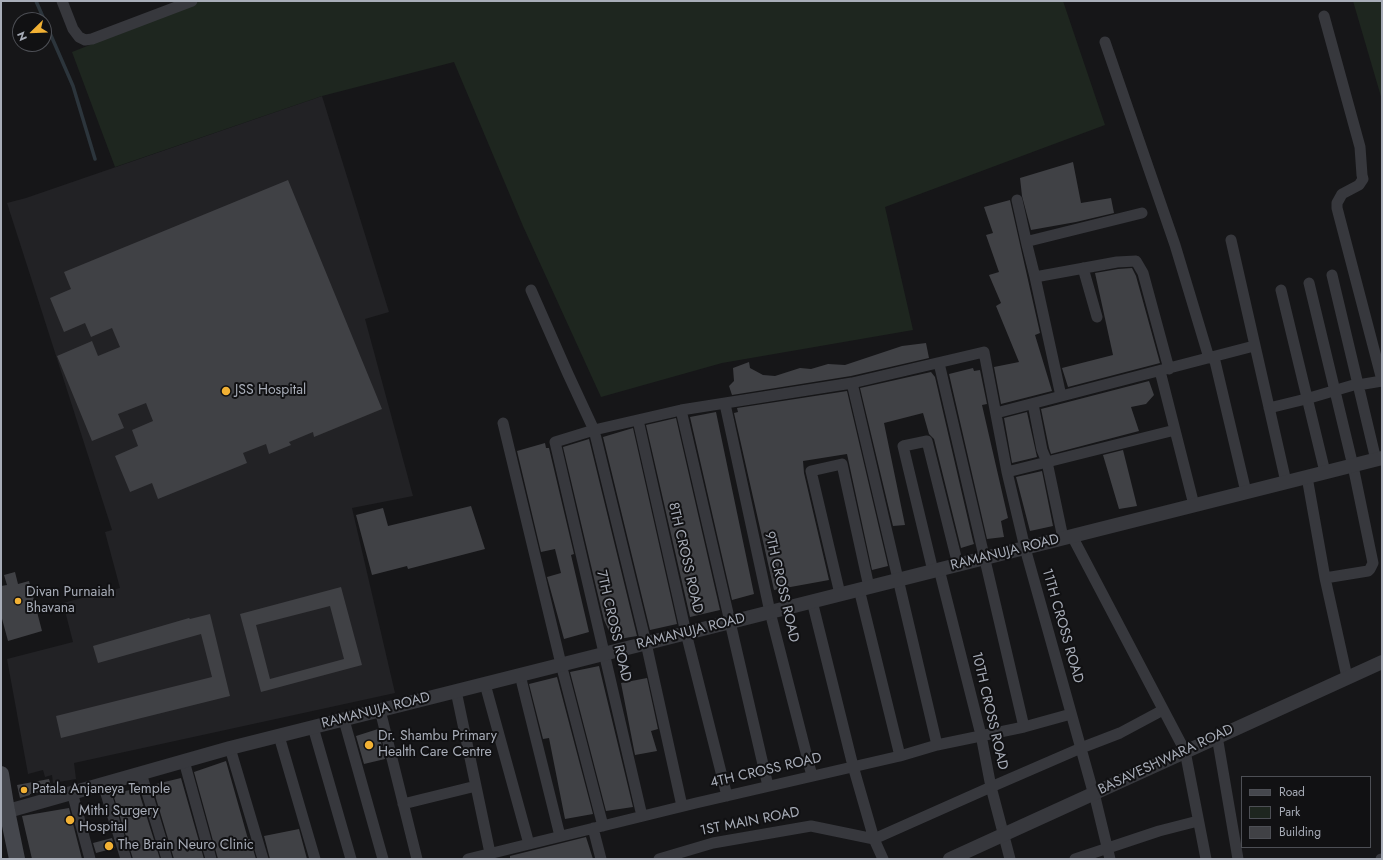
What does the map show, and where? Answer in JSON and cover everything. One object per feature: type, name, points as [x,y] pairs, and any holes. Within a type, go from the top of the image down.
[{"type":"main road","points":[[1,774],[4,812],[17,859]]},
{"type":"street","points":[[62,1],[73,29],[79,37],[86,40],[192,1]]},
{"type":"street","points":[[1268,408],[1358,384],[1382,381],[1337,203],[1342,194],[1362,182],[1362,175],[1360,147],[1324,16]]},
{"type":"street","points":[[1106,42],[1175,245],[1211,358],[1246,492]]},
{"type":"street","points":[[1017,200],[1061,396]]},
{"type":"street","points":[[1027,245],[1029,241],[1142,213]]},
{"type":"street","points":[[1231,240],[1286,482]]},
{"type":"street","points":[[1035,277],[1117,262],[1136,261],[1143,273],[1165,370],[1175,430],[1194,505]]},
{"type":"street","points":[[1082,268],[1097,317]]},
{"type":"street","points":[[1332,275],[1358,385],[1379,459]]},
{"type":"street","points":[[1308,283],[1353,466],[1373,564],[1368,570],[1325,578]]},
{"type":"street","points":[[531,290],[594,430],[646,643],[682,806]]},
{"type":"street","points":[[1281,290],[1306,399],[1325,472]]},
{"type":"street","points":[[996,413],[1254,346]]},
{"type":"street","name":"11TH CROSS ROAD","points":[[939,362],[984,352],[1007,472],[1025,548],[1094,793],[1108,854]]},
{"type":"street","points":[[594,430],[681,410],[852,383],[939,362],[986,558],[1024,727]]},
{"type":"street","points":[[852,383],[937,745]]},
{"type":"street","name":"9TH CROSS ROAD","points":[[725,404],[770,612],[812,776]]},
{"type":"street","points":[[1033,404],[1042,450],[1047,462],[1067,537],[1185,751],[1206,859]]},
{"type":"street","points":[[681,410],[768,786]]},
{"type":"street","name":"8TH CROSS ROAD","points":[[638,420],[686,633],[727,796]]},
{"type":"street","points":[[503,423],[561,664],[598,827],[601,859]]},
{"type":"street","name":"7TH CROSS ROAD","points":[[594,430],[555,442],[642,816]]},
{"type":"street","points":[[1007,472],[1175,430]]},
{"type":"street","name":"10TH CROSS ROAD","points":[[958,565],[927,441],[903,446],[981,735],[991,787],[1010,859]]},
{"type":"street","name":"RAMANUJA ROAD","points":[[4,812],[230,748],[1379,459]]},
{"type":"street","points":[[840,594],[811,471],[842,464],[864,588],[900,756]]},
{"type":"street","points":[[1307,477],[1325,578],[1347,678]]},
{"type":"street","points":[[812,601],[853,766],[874,839],[882,859]]},
{"type":"street","name":"BASAVESHWARA ROAD","points":[[950,859],[1382,662]]},
{"type":"street","points":[[520,675],[560,836]]},
{"type":"street","points":[[485,684],[529,844]]},
{"type":"street","points":[[456,691],[490,853]]},
{"type":"street","points":[[380,710],[417,859]]},
{"type":"street","points":[[874,839],[1081,748],[1120,733],[1163,710]]},
{"type":"street","name":"4TH CROSS ROAD","points":[[468,859],[682,806],[900,756],[937,745],[1024,727],[1071,714]]},
{"type":"street","points":[[344,720],[383,859]]},
{"type":"street","points":[[313,727],[351,859]]},
{"type":"street","points":[[279,736],[315,859]]},
{"type":"street","points":[[1217,736],[1238,859]]},
{"type":"street","points":[[230,748],[263,859]]},
{"type":"street","points":[[184,761],[211,859]]},
{"type":"street","points":[[141,773],[166,859]]},
{"type":"street","points":[[103,784],[126,859]]},
{"type":"street","points":[[403,804],[476,786]]},
{"type":"street","points":[[72,792],[90,859]]},
{"type":"street","points":[[1075,859],[1108,854],[1159,831],[1198,821]]},
{"type":"street","name":"1ST MAIN ROAD","points":[[659,859],[713,843],[811,826],[874,839]]},
{"type":"shaded area","name":"JSS Hospital","points":[[322,96],[389,312],[365,319],[413,496],[352,508],[395,693],[74,763],[76,779],[53,783],[52,775],[45,777],[43,770],[28,774],[7,659],[73,642],[63,603],[120,588],[105,532],[112,530],[7,203],[26,198]]},
{"type":"green space","points":[[201,1],[1063,1],[1105,125],[885,207],[913,330],[722,363],[601,397],[523,226],[454,62],[322,96],[115,167],[72,52]]},
{"type":"green space","points":[[1353,1],[1382,1],[1382,100]]},
{"type":"building","points":[[1073,162],[1081,203],[1111,198],[1114,213],[1031,230],[1022,196],[1020,178]]},
{"type":"building","points":[[288,180],[382,409],[314,437],[313,432],[289,442],[291,445],[269,454],[266,444],[243,453],[247,463],[158,499],[152,483],[130,492],[115,456],[138,446],[132,430],[153,421],[146,403],[118,414],[124,428],[92,441],[57,356],[92,341],[98,356],[120,347],[112,328],[91,337],[85,323],[64,332],[50,298],[71,289],[64,272]]},
{"type":"building","points":[[1010,200],[1040,333],[1035,335],[1052,391],[1001,404],[994,367],[1019,362],[996,306],[1001,303],[989,275],[999,272],[986,235],[993,233],[984,207]]},
{"type":"building","points":[[1132,268],[1136,276],[1160,363],[1068,387],[1062,368],[1113,355],[1095,273]]},
{"type":"building","points":[[926,343],[929,358],[851,376],[732,395],[729,386],[734,381],[733,368],[749,362],[750,368],[763,375],[775,376],[800,368],[811,369],[828,364],[845,365],[902,346]]},
{"type":"building","points":[[973,368],[974,371],[980,370],[987,404],[982,405],[1008,518],[1001,521],[1004,537],[987,539],[949,374]]},
{"type":"building","points":[[931,372],[935,377],[974,544],[961,548],[934,439],[929,434],[923,413],[884,423],[905,525],[893,526],[860,388]]},
{"type":"building","points":[[1149,381],[1154,395],[1146,404],[1131,407],[1139,431],[1051,454],[1041,409]]},
{"type":"building","points":[[847,391],[888,566],[872,570],[847,454],[803,461],[804,473],[829,580],[774,590],[734,413],[738,412],[737,408]]},
{"type":"building","points":[[716,412],[754,594],[732,600],[690,417]]},
{"type":"building","points":[[1027,412],[1037,457],[1012,463],[1004,418]]},
{"type":"building","points":[[676,418],[720,610],[690,617],[646,425]]},
{"type":"building","points":[[633,428],[677,624],[650,630],[603,437]]},
{"type":"building","points":[[589,439],[637,636],[613,640],[604,620],[563,447]]},
{"type":"building","points":[[545,443],[546,448],[549,448],[574,554],[571,555],[589,632],[564,639],[547,577],[561,573],[555,549],[541,552],[517,451]]},
{"type":"building","points":[[1123,450],[1137,506],[1119,509],[1103,455]]},
{"type":"building","points":[[1042,471],[1053,526],[1030,531],[1016,477]]},
{"type":"building","points":[[471,506],[485,549],[408,569],[407,566],[372,575],[356,515],[383,508],[388,526]]},
{"type":"building","name":"Divan Purnaiah Bhavana","points":[[15,572],[18,584],[29,581],[42,631],[8,641],[1,615],[1,586],[7,585],[4,575]]},
{"type":"building","points":[[341,587],[362,665],[261,692],[240,614]],"holes":[[[330,606],[344,659],[270,679],[256,625]]]},
{"type":"building","points":[[210,614],[230,696],[61,738],[56,716],[212,677],[201,634],[98,663],[93,646],[189,618]]},
{"type":"building","points":[[599,666],[633,807],[606,811],[570,672]]},
{"type":"building","points":[[557,677],[593,814],[565,819],[549,738],[543,739],[529,684]]},
{"type":"building","points":[[647,678],[658,729],[651,731],[657,751],[635,755],[621,683]]},
{"type":"building","points":[[378,729],[385,759],[364,764],[356,736]]},
{"type":"building","points":[[226,761],[248,839],[250,839],[256,859],[218,859],[194,772]]},
{"type":"building","points":[[181,778],[204,859],[174,859],[152,785]]},
{"type":"building","points":[[49,779],[52,790],[30,794],[20,798],[17,785]]},
{"type":"building","points":[[138,788],[160,859],[133,859],[113,794]]},
{"type":"building","points":[[69,808],[82,859],[32,859],[22,816]]},
{"type":"building","points":[[299,829],[307,859],[270,859],[264,836]]},
{"type":"building","points":[[586,837],[593,859],[510,859],[510,856]]},
{"type":"building","points":[[112,838],[115,848],[96,853],[93,843]]},
{"type":"waterway","points":[[36,1],[73,86],[95,159]]},
{"type":"place","name":"JSS Hospital","points":[[226,391]]},
{"type":"place","name":"Divan Purnaiah Bhavana","points":[[18,601]]},
{"type":"place","name":"Dr. Shambu Primary Health Care Centre","points":[[369,745]]},
{"type":"place","name":"Patala Anjaneya Temple","points":[[24,790]]},
{"type":"place","name":"Mithi Surgery Hospital","points":[[70,820]]},
{"type":"place","name":"The Brain Neuro Clinic","points":[[109,846]]}]
